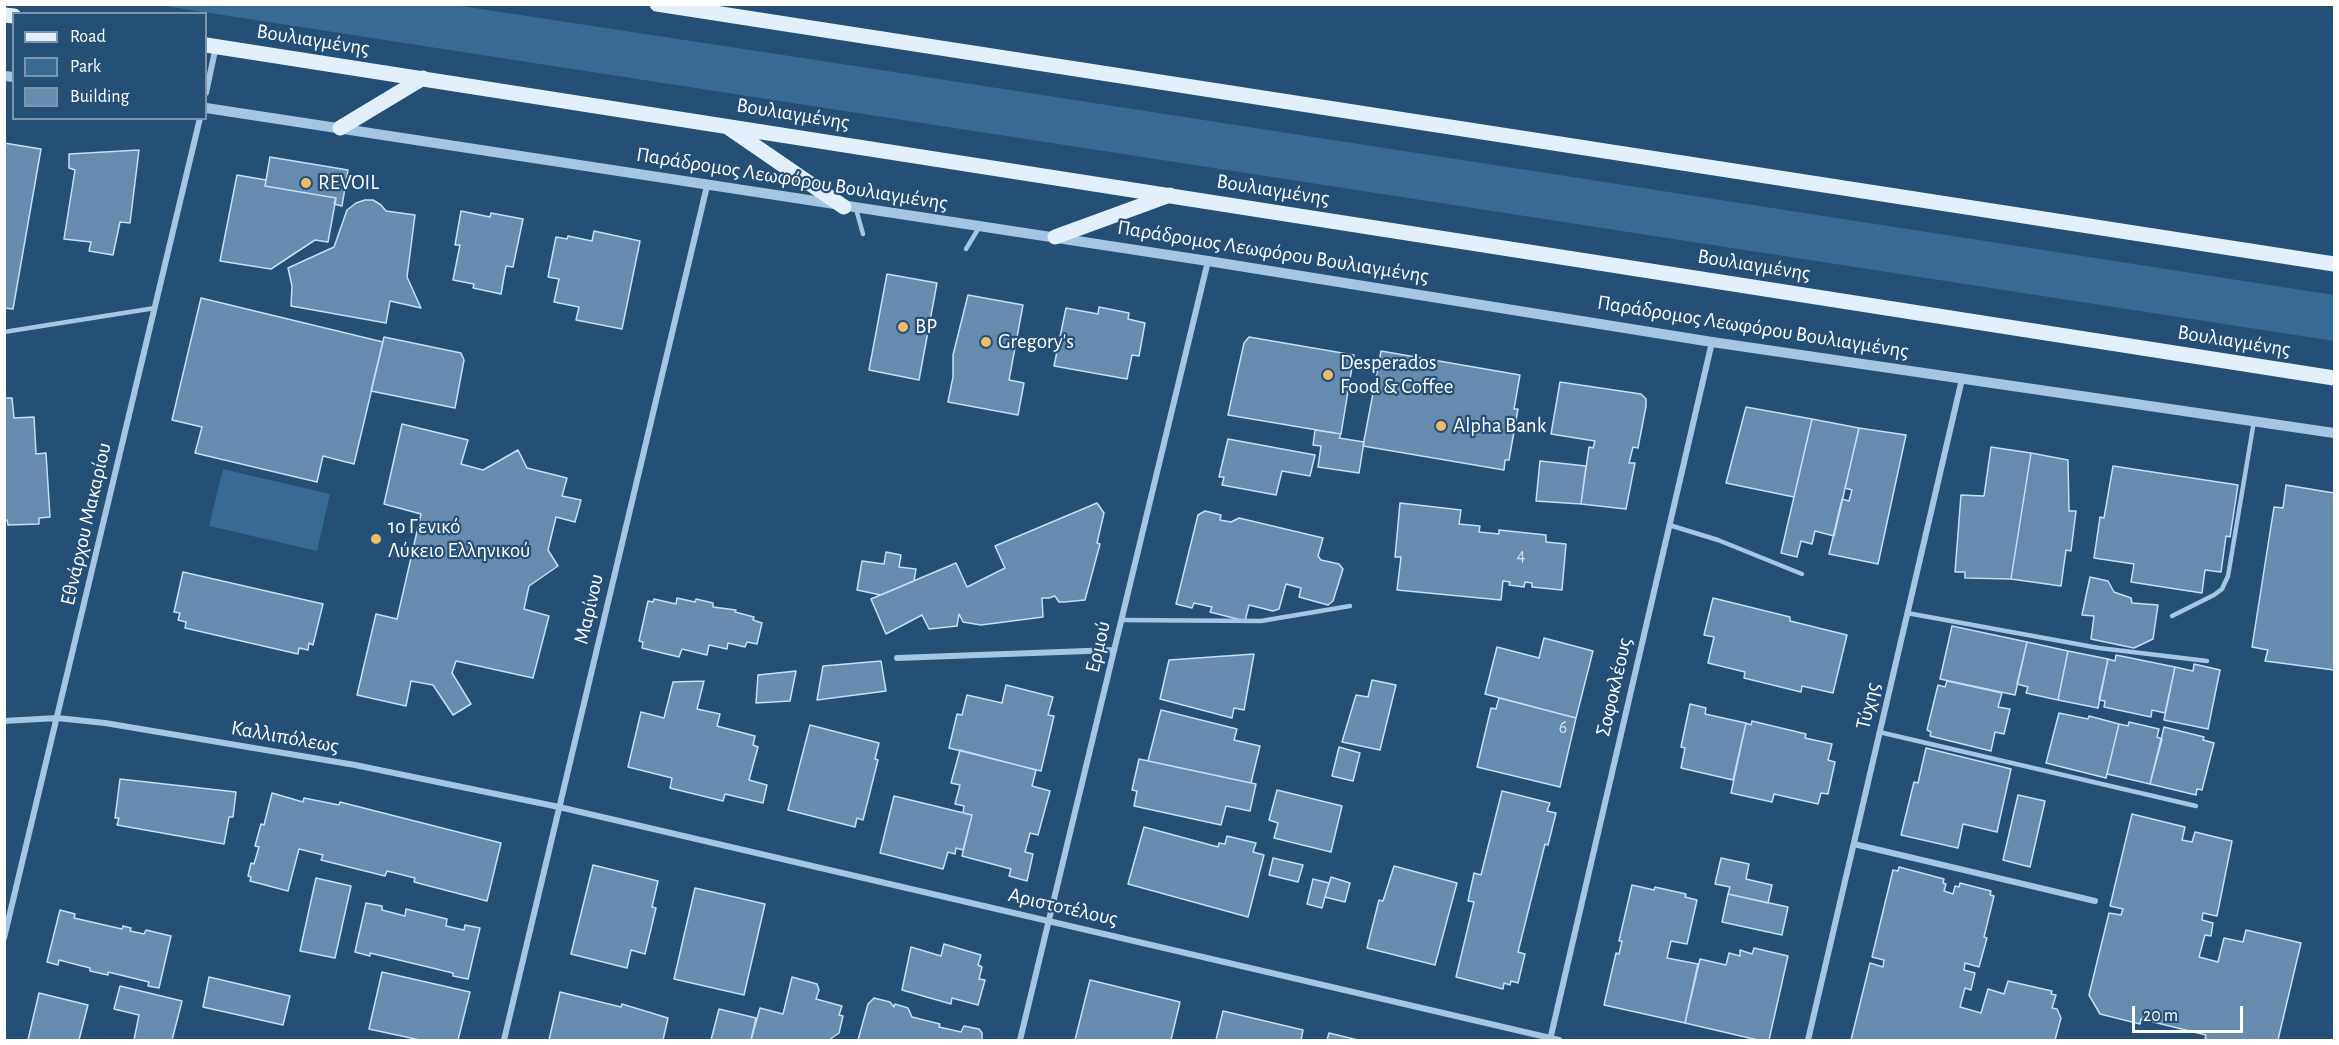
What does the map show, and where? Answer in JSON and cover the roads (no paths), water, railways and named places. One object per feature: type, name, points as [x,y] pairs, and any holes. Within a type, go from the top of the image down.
[{"type":"main road","points":[[657,4],[2334,264]]},
{"type":"main road","name":"Βουλιαγμένης","points":[[211,45],[2334,378]]},
{"type":"main road","points":[[340,128],[423,78]]},
{"type":"main road","points":[[724,124],[850,208]]},
{"type":"main road","points":[[1054,237],[1171,195]]},
{"type":"street","points":[[207,83],[211,45]]},
{"type":"street","name":"Παράδρομος Λεωφόρου Βουλιαγμένης","points":[[207,108],[850,208],[1054,237],[1712,342],[2334,433]]},
{"type":"street","name":"Εθνάρχου Μακαρίου","points":[[4,938],[200,120]]},
{"type":"street","name":"Μαρίνου","points":[[504,1041],[707,186]]},
{"type":"street","name":"Ερμού","points":[[1020,1041],[1208,261]]},
{"type":"street","name":"Σοφοκλέους","points":[[1550,1040],[1712,342]]},
{"type":"street","name":"Τύχης","points":[[1808,1041],[1962,379]]},
{"type":"street","points":[[897,658],[1114,650]]},
{"type":"street","name":"Καλλιπόλεως","points":[[4,721],[57,718],[105,723],[355,765],[559,807]]},
{"type":"street","name":"Αριστοτέλους","points":[[559,807],[1559,1041]]},
{"type":"street","points":[[1854,844],[2095,901]]},
{"type":"lane","points":[[850,208],[863,234]]},
{"type":"lane","points":[[966,249],[980,226]]},
{"type":"lane","points":[[4,332],[155,308]]},
{"type":"lane","points":[[2172,616],[2214,595],[2222,589],[2228,576],[2254,421]]},
{"type":"lane","points":[[1669,525],[1718,540],[1802,574]]},
{"type":"lane","points":[[1121,620],[1262,621],[1350,606]]},
{"type":"lane","points":[[1907,613],[2099,648],[2207,661]]},
{"type":"lane","points":[[1880,732],[2196,806]]},
{"type":"place","name":"REVOIL","points":[[306,183]]},
{"type":"place","name":"BP","points":[[903,327]]},
{"type":"place","name":"Gregory's","points":[[986,342]]},
{"type":"place","name":"Desperados Food & Coffee","points":[[1328,375]]},
{"type":"place","name":"Alpha Bank","points":[[1441,426]]},
{"type":"place","name":"1ο Γενικό Λύκειο Ελληνικού","points":[[376,539]]}]
